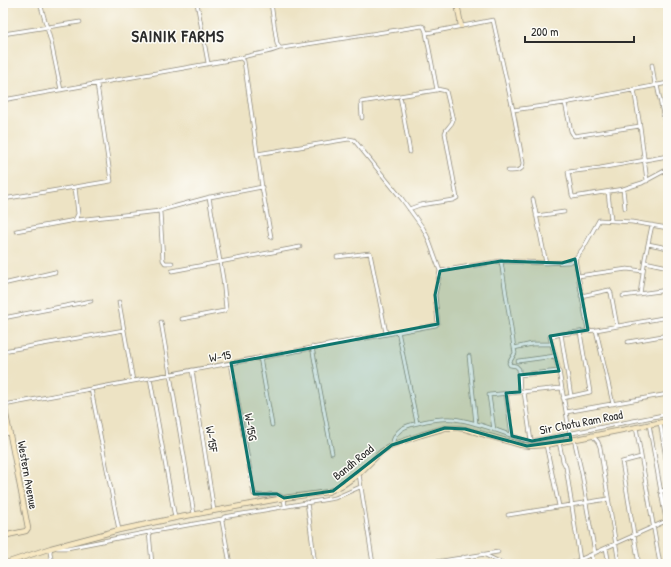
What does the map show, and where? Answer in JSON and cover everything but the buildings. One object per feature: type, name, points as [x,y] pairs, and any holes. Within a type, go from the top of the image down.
[{"type":"street","points":[[40,3],[61,90]]},
{"type":"street","points":[[197,3],[208,63]]},
{"type":"street","points":[[271,3],[277,44],[280,48]]},
{"type":"street","points":[[457,3],[461,26]]},
{"type":"street","points":[[533,3],[543,3]]},
{"type":"street","points":[[426,33],[492,20],[494,21],[523,166],[518,171],[508,171]]},
{"type":"street","points":[[3,34],[80,22]]},
{"type":"street","points":[[3,100],[241,58],[280,48],[422,26],[424,27],[426,33],[437,89]]},
{"type":"street","points":[[241,58],[244,61],[262,187],[271,237]]},
{"type":"street","points":[[652,65],[668,139]]},
{"type":"street","points":[[513,110],[565,103],[668,83]]},
{"type":"street","points":[[3,199],[112,180],[97,84]]},
{"type":"street","points":[[362,118],[361,102],[437,89],[446,91],[453,120],[445,133],[457,198],[455,200],[420,205],[410,209]]},
{"type":"street","points":[[634,89],[647,181]]},
{"type":"street","points":[[400,96],[410,152]]},
{"type":"street","points":[[565,103],[571,131],[574,136],[640,126]]},
{"type":"street","points":[[257,154],[349,139],[354,140],[410,209],[426,233],[440,271],[502,261],[546,263],[566,262],[575,259],[584,247],[598,221],[611,220],[668,228]]},
{"type":"street","points":[[668,156],[568,172],[572,196],[623,189],[647,181],[668,169]]},
{"type":"street","points":[[75,187],[78,214],[76,220]]},
{"type":"street","points":[[16,231],[76,220],[160,211],[209,197],[262,187]]},
{"type":"street","points":[[623,189],[625,208]]},
{"type":"street","points":[[608,192],[611,220]]},
{"type":"street","points":[[182,319],[225,310],[225,291],[221,262],[209,197]]},
{"type":"street","points":[[533,199],[546,263]]},
{"type":"street","points":[[160,211],[163,260],[164,263],[172,263]]},
{"type":"street","points":[[536,216],[564,212]]},
{"type":"street","points":[[640,294],[652,225]]},
{"type":"street","points":[[648,244],[668,248]]},
{"type":"street","points":[[172,270],[300,247]]},
{"type":"street","points":[[337,258],[370,253],[386,333]]},
{"type":"street","points":[[575,259],[588,330]]},
{"type":"street","points":[[502,261],[514,348],[514,353],[509,362],[510,365],[518,368],[531,441]]},
{"type":"street","points":[[645,262],[668,267]]},
{"type":"street","points":[[578,276],[627,269],[643,271]]},
{"type":"street","name":"W-15","points":[[4,405],[438,324],[435,295],[440,271]]},
{"type":"street","points":[[3,284],[55,272]]},
{"type":"street","points":[[581,296],[608,290],[610,291],[617,326]]},
{"type":"street","points":[[623,296],[668,290]]},
{"type":"street","points":[[3,318],[91,300]]},
{"type":"street","points":[[119,302],[133,381]]},
{"type":"street","points":[[593,564],[594,554],[582,474],[573,439],[570,434],[550,337],[668,317]]},
{"type":"street","points":[[161,322],[194,514]]},
{"type":"street","points":[[3,351],[124,330]]},
{"type":"street","points":[[596,330],[613,404]]},
{"type":"street","points":[[398,331],[417,423]]},
{"type":"street","points":[[563,398],[590,392],[580,332]]},
{"type":"street","points":[[561,334],[571,396]]},
{"type":"street","points":[[628,342],[668,335]]},
{"type":"street","points":[[668,339],[668,353]]},
{"type":"street","points":[[514,348],[532,344],[552,344]]},
{"type":"street","points":[[312,347],[332,454]]},
{"type":"street","points":[[469,356],[476,424]]},
{"type":"street","points":[[518,361],[554,356]]},
{"type":"street","points":[[260,357],[272,425]]},
{"type":"street","name":"W-15G","points":[[231,363],[254,494],[258,496],[277,494],[284,498]]},
{"type":"street","name":"W-15F","points":[[192,370],[214,510]]},
{"type":"street","points":[[519,375],[558,371]]},
{"type":"street","points":[[150,378],[175,518]]},
{"type":"street","points":[[494,430],[489,395],[561,388]]},
{"type":"street","points":[[91,389],[119,530]]},
{"type":"street","points":[[506,393],[512,436]]},
{"type":"street","points":[[566,412],[668,394]]},
{"type":"street","name":"Western Avenue","points":[[3,399],[28,528],[26,531],[3,536]]},
{"type":"street","name":"Sir Chotu Ram Road","points":[[392,445],[398,431],[404,427],[417,423],[446,419],[469,422],[531,441],[668,414]]},
{"type":"street","name":"Bandh Road","points":[[3,564],[51,548],[119,530],[214,510],[333,491],[358,474],[381,452],[392,445],[421,435],[451,428],[465,429],[522,445],[531,446],[546,445],[668,421]]},
{"type":"street","points":[[660,422],[666,459]]},
{"type":"street","points":[[649,424],[668,532]]},
{"type":"street","points":[[636,427],[660,564]]},
{"type":"street","points":[[3,434],[10,433]]},
{"type":"street","points":[[592,435],[600,445],[619,564]]},
{"type":"street","points":[[559,442],[563,462],[566,467],[580,560]]},
{"type":"street","points":[[546,445],[559,506]]},
{"type":"street","points":[[638,559],[622,462],[642,457]]},
{"type":"street","points":[[358,474],[373,564]]},
{"type":"street","points":[[52,564],[50,552],[51,548],[67,548],[222,519],[225,517],[335,498],[360,488]]},
{"type":"street","points":[[660,491],[668,490]]},
{"type":"street","points":[[284,498],[285,506]]},
{"type":"street","points":[[508,515],[608,499]]},
{"type":"street","points":[[307,502],[314,564]]},
{"type":"street","points":[[222,519],[230,564]]},
{"type":"street","points":[[570,564],[667,521]]},
{"type":"street","points":[[149,532],[152,564]]},
{"type":"street","points":[[606,548],[609,564]]},
{"type":"street","points":[[423,564],[498,552]]},
{"type":"street","points":[[483,554],[504,564]]},
{"type":"street","points":[[463,557],[464,564]]},
{"type":"highlighted area","points":[[575,259],[588,330],[550,336],[559,371],[519,375],[520,392],[506,393],[512,436],[532,441],[570,434],[571,440],[527,446],[465,429],[445,428],[392,445],[333,491],[284,498],[277,494],[254,494],[231,363],[438,324],[435,295],[440,271],[501,261],[562,263]]},
{"type":"district","name":"SAINIK FARMS","points":[[178,36]]}]
